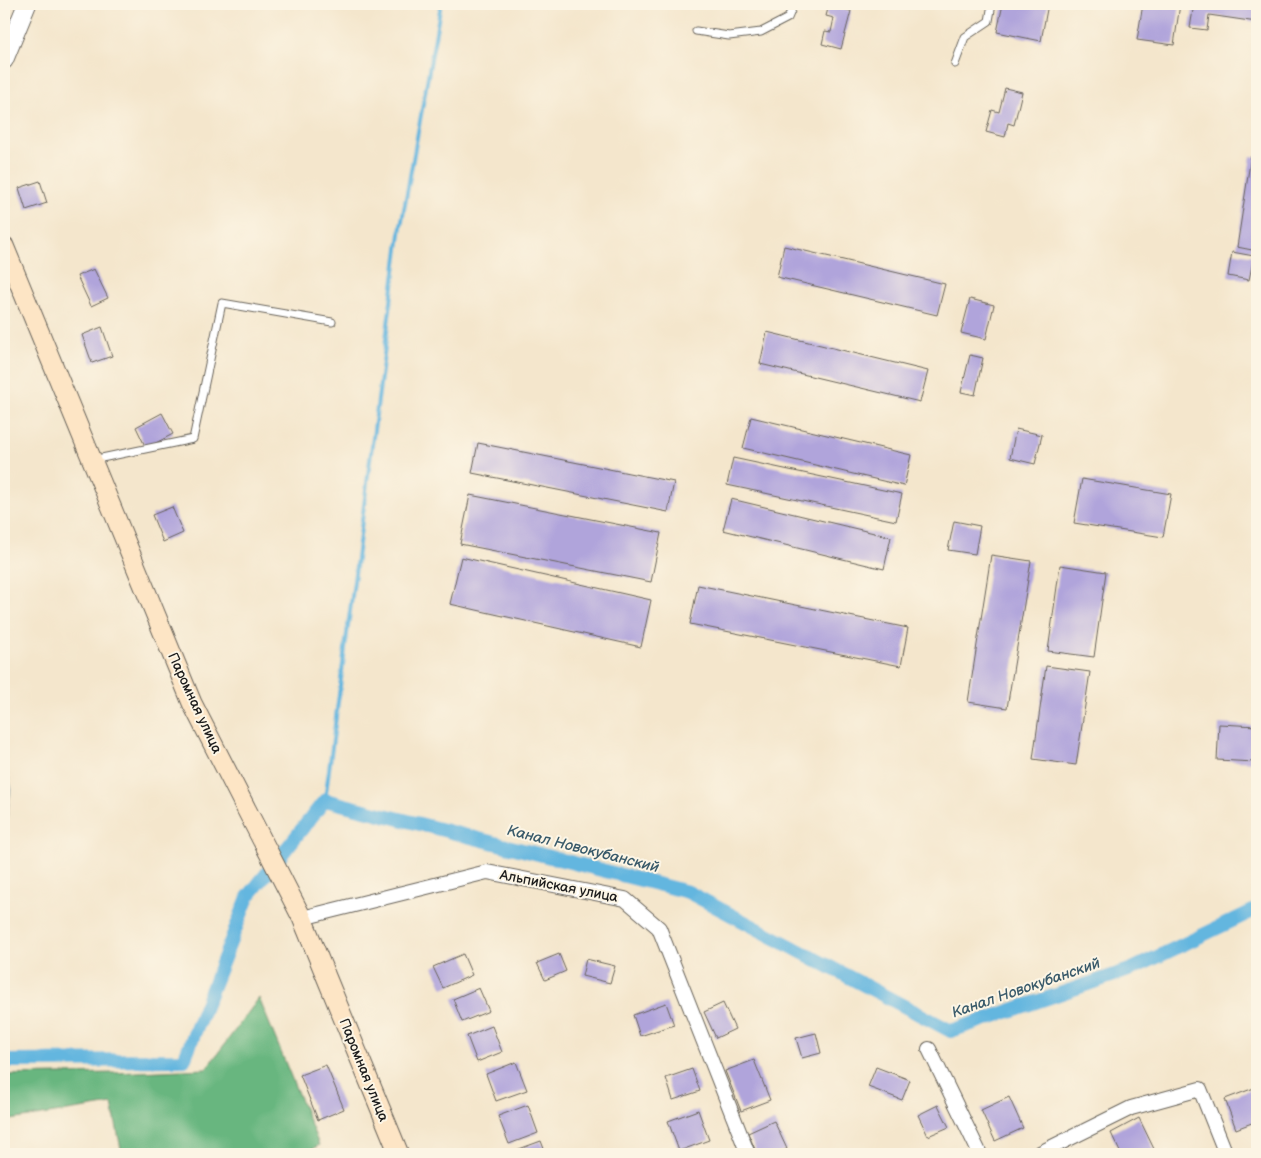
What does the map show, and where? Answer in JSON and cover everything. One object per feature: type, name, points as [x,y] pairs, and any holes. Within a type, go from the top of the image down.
[{"type":"main road","name":"Паромная улица","points":[[4,246],[192,703],[298,910],[398,1154]]},
{"type":"street","points":[[4,60],[27,4]]},
{"type":"street","name":"Альпийская улица","points":[[298,910],[487,872],[624,899],[659,928],[748,1154]]},
{"type":"street","points":[[929,1049],[980,1154]]},
{"type":"street","points":[[1038,1154],[1131,1108],[1200,1089],[1226,1154]]},
{"type":"lane","points":[[696,31],[729,36],[760,32],[788,18],[794,4]]},
{"type":"lane","points":[[955,64],[965,37],[989,22],[992,4]]},
{"type":"lane","points":[[92,460],[193,439],[222,303],[332,322]]},
{"type":"green space","points":[[259,998],[319,1145],[305,1154],[122,1154],[112,1104],[4,1121],[4,1075],[206,1069]]},
{"type":"water","points":[[4,759],[11,787],[7,816],[4,822]]},
{"type":"building","points":[[1003,4],[1048,4],[1041,41],[997,32]]},
{"type":"building","points":[[1143,4],[1180,4],[1174,45],[1137,40]]},
{"type":"building","points":[[1194,4],[1257,4],[1257,22],[1209,15],[1207,30],[1190,28]]},
{"type":"building","points":[[829,5],[851,11],[841,49],[822,44],[825,31],[831,32],[834,18],[826,16]]},
{"type":"building","points":[[1005,88],[1022,92],[1014,125],[1008,123],[1005,137],[986,132],[992,110],[999,112]]},
{"type":"building","points":[[1251,156],[1257,157],[1257,251],[1237,247]]},
{"type":"building","points":[[40,181],[47,203],[26,210],[19,188]]},
{"type":"building","points":[[784,246],[945,284],[937,315],[777,277]]},
{"type":"building","points":[[1232,252],[1254,256],[1249,280],[1228,276]]},
{"type":"building","points":[[94,269],[108,298],[91,306],[77,276]]},
{"type":"building","points":[[970,299],[994,305],[986,339],[961,333]]},
{"type":"building","points":[[102,327],[112,356],[92,363],[82,335]]},
{"type":"building","points":[[767,332],[928,371],[920,402],[760,364]]},
{"type":"building","points":[[970,355],[983,358],[975,395],[961,392]]},
{"type":"building","points":[[162,413],[173,434],[146,448],[136,427]]},
{"type":"building","points":[[751,417],[911,455],[904,486],[743,448]]},
{"type":"building","points":[[1016,429],[1042,435],[1035,464],[1010,458]]},
{"type":"building","points":[[478,443],[674,482],[668,512],[472,473]]},
{"type":"building","points":[[733,458],[902,494],[896,521],[727,485]]},
{"type":"building","points":[[1082,479],[1171,494],[1163,537],[1074,523]]},
{"type":"building","points":[[470,495],[661,533],[651,582],[460,544]]},
{"type":"building","points":[[731,499],[891,537],[884,569],[723,530]]},
{"type":"building","points":[[172,507],[183,533],[163,542],[152,515]]},
{"type":"building","points":[[954,521],[980,526],[975,554],[948,550]]},
{"type":"building","points":[[991,555],[1031,561],[1007,708],[968,702]]},
{"type":"building","points":[[461,557],[651,600],[641,647],[450,604]]},
{"type":"building","points":[[1060,565],[1106,572],[1094,657],[1048,651]]},
{"type":"building","points":[[698,585],[908,628],[901,666],[690,624]]},
{"type":"building","points":[[1046,666],[1090,672],[1076,765],[1033,759]]},
{"type":"building","points":[[1219,724],[1257,726],[1255,762],[1217,760]]},
{"type":"building","points":[[463,954],[472,975],[443,988],[433,967]]},
{"type":"building","points":[[559,954],[566,971],[545,980],[537,963]]},
{"type":"building","points":[[586,959],[615,966],[610,983],[582,976]]},
{"type":"building","points":[[479,988],[489,1011],[462,1022],[453,999]]},
{"type":"building","points":[[666,1003],[674,1025],[640,1036],[633,1015]]},
{"type":"building","points":[[723,1003],[735,1029],[716,1038],[704,1012]]},
{"type":"building","points":[[492,1026],[502,1052],[477,1062],[467,1036]]},
{"type":"building","points":[[816,1033],[821,1053],[802,1058],[796,1038]]},
{"type":"building","points":[[754,1060],[770,1100],[741,1111],[725,1071]]},
{"type":"building","points":[[516,1062],[527,1090],[496,1101],[486,1074]]},
{"type":"building","points":[[326,1065],[344,1109],[318,1120],[300,1075]]},
{"type":"building","points":[[876,1067],[910,1080],[902,1100],[868,1087]]},
{"type":"building","points":[[692,1069],[700,1091],[673,1100],[666,1078]]},
{"type":"building","points":[[1254,1088],[1257,1097],[1257,1121],[1236,1129],[1225,1099]]},
{"type":"building","points":[[1009,1097],[1023,1128],[995,1141],[981,1110]]},
{"type":"building","points":[[528,1105],[538,1133],[509,1144],[498,1116]]},
{"type":"building","points":[[938,1105],[949,1127],[928,1136],[918,1115]]},
{"type":"building","points":[[698,1110],[709,1140],[679,1151],[668,1121]]},
{"type":"building","points":[[1139,1118],[1155,1151],[1148,1154],[1121,1154],[1111,1133]]},
{"type":"building","points":[[774,1121],[787,1149],[776,1154],[757,1154],[748,1133]]},
{"type":"building","points":[[541,1141],[546,1154],[512,1154],[511,1152]]},
{"type":"waterway","points":[[325,800],[401,226],[441,4]]},
{"type":"waterway","name":"Канал Новокубанский","points":[[4,1061],[184,1060],[248,897],[325,800],[688,892],[951,1031],[1132,969],[1257,909]]}]
